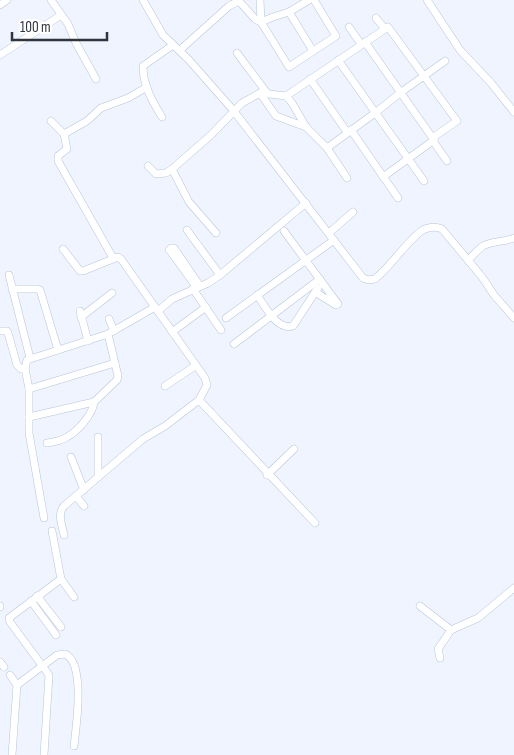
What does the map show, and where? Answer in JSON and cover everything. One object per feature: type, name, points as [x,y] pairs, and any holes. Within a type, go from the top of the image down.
[{"type":"street","points":[[0,5],[7,0]]},
{"type":"street","points":[[51,0],[68,24],[96,79]]},
{"type":"street","points":[[143,0],[153,18],[173,45],[180,50],[233,110],[363,278],[372,280],[380,274],[420,232],[430,227],[442,229],[514,318]]},
{"type":"street","points":[[180,50],[227,3],[240,0],[255,19],[261,22]]},
{"type":"street","points":[[260,0],[261,22],[289,67],[336,35],[314,0]]},
{"type":"street","points":[[292,0],[290,11],[314,51]]},
{"type":"street","points":[[261,22],[290,11],[309,0]]},
{"type":"street","points":[[427,0],[460,50],[491,83],[514,112]]},
{"type":"street","points":[[0,55],[61,15]]},
{"type":"street","points":[[376,18],[385,29]]},
{"type":"street","points":[[286,96],[388,26],[456,121],[436,136],[433,141],[383,177]]},
{"type":"street","points":[[350,27],[400,93],[447,161]]},
{"type":"street","points":[[162,117],[146,87],[143,66],[173,45]]},
{"type":"street","points":[[237,53],[264,93],[276,116],[306,127]]},
{"type":"street","points":[[338,60],[424,181]]},
{"type":"street","points":[[327,148],[445,61]]},
{"type":"street","points":[[310,79],[398,198]]},
{"type":"street","points":[[64,134],[87,121],[101,108],[128,98],[146,87]]},
{"type":"street","points":[[148,166],[156,174],[166,173],[211,135],[233,110],[242,103],[264,93],[286,96],[306,127],[327,148],[347,178]]},
{"type":"street","points":[[51,121],[64,134],[67,149],[58,156],[58,161],[112,258]]},
{"type":"street","points":[[172,169],[189,202],[216,233]]},
{"type":"street","points":[[44,518],[30,433],[29,390],[25,368],[27,360],[111,332],[172,299],[197,288],[220,275],[306,203]]},
{"type":"street","points":[[329,233],[353,212]]},
{"type":"street","points":[[187,230],[220,275]]},
{"type":"street","points":[[284,231],[338,303],[337,306],[315,292]]},
{"type":"street","points":[[468,260],[480,248],[488,244],[514,238]]},
{"type":"street","points":[[226,318],[305,259],[334,240]]},
{"type":"street","points":[[197,288],[169,250],[171,248],[174,248],[197,288],[206,307],[221,330]]},
{"type":"street","points":[[63,249],[80,271],[112,258],[118,257],[121,259],[205,378],[207,384],[199,400],[143,439],[64,506],[60,512],[64,535]]},
{"type":"street","points":[[9,275],[30,358]]},
{"type":"street","points":[[257,295],[282,326],[293,326],[321,281]]},
{"type":"street","points":[[234,344],[321,281]]},
{"type":"street","points":[[12,289],[40,290],[58,350]]},
{"type":"street","points":[[88,341],[80,314],[112,293]]},
{"type":"street","points":[[172,332],[206,307]]},
{"type":"street","points":[[29,417],[94,402],[118,378],[109,319]]},
{"type":"street","points":[[0,331],[7,331],[17,365],[25,368]]},
{"type":"street","points":[[29,390],[115,363]]},
{"type":"street","points":[[165,386],[195,366]]},
{"type":"street","points":[[199,400],[267,475],[315,523]]},
{"type":"street","points":[[47,443],[68,437],[90,414],[94,402]]},
{"type":"street","points":[[98,437],[98,477]]},
{"type":"street","points":[[267,475],[294,449]]},
{"type":"street","points":[[71,457],[84,490]]},
{"type":"street","points":[[76,496],[84,506]]},
{"type":"street","points":[[52,531],[61,579],[74,597]]},
{"type":"street","points":[[44,755],[49,675],[9,621],[11,616],[61,579]]},
{"type":"street","points":[[440,658],[438,649],[452,630],[478,618],[514,588]]},
{"type":"street","points":[[37,596],[61,627]]},
{"type":"street","points":[[31,601],[56,635]]},
{"type":"street","points":[[420,606],[452,630]]},
{"type":"street","points":[[17,686],[57,655],[68,655],[73,662],[78,678],[74,746]]},
{"type":"street","points":[[10,676],[17,686],[12,755]]}]
